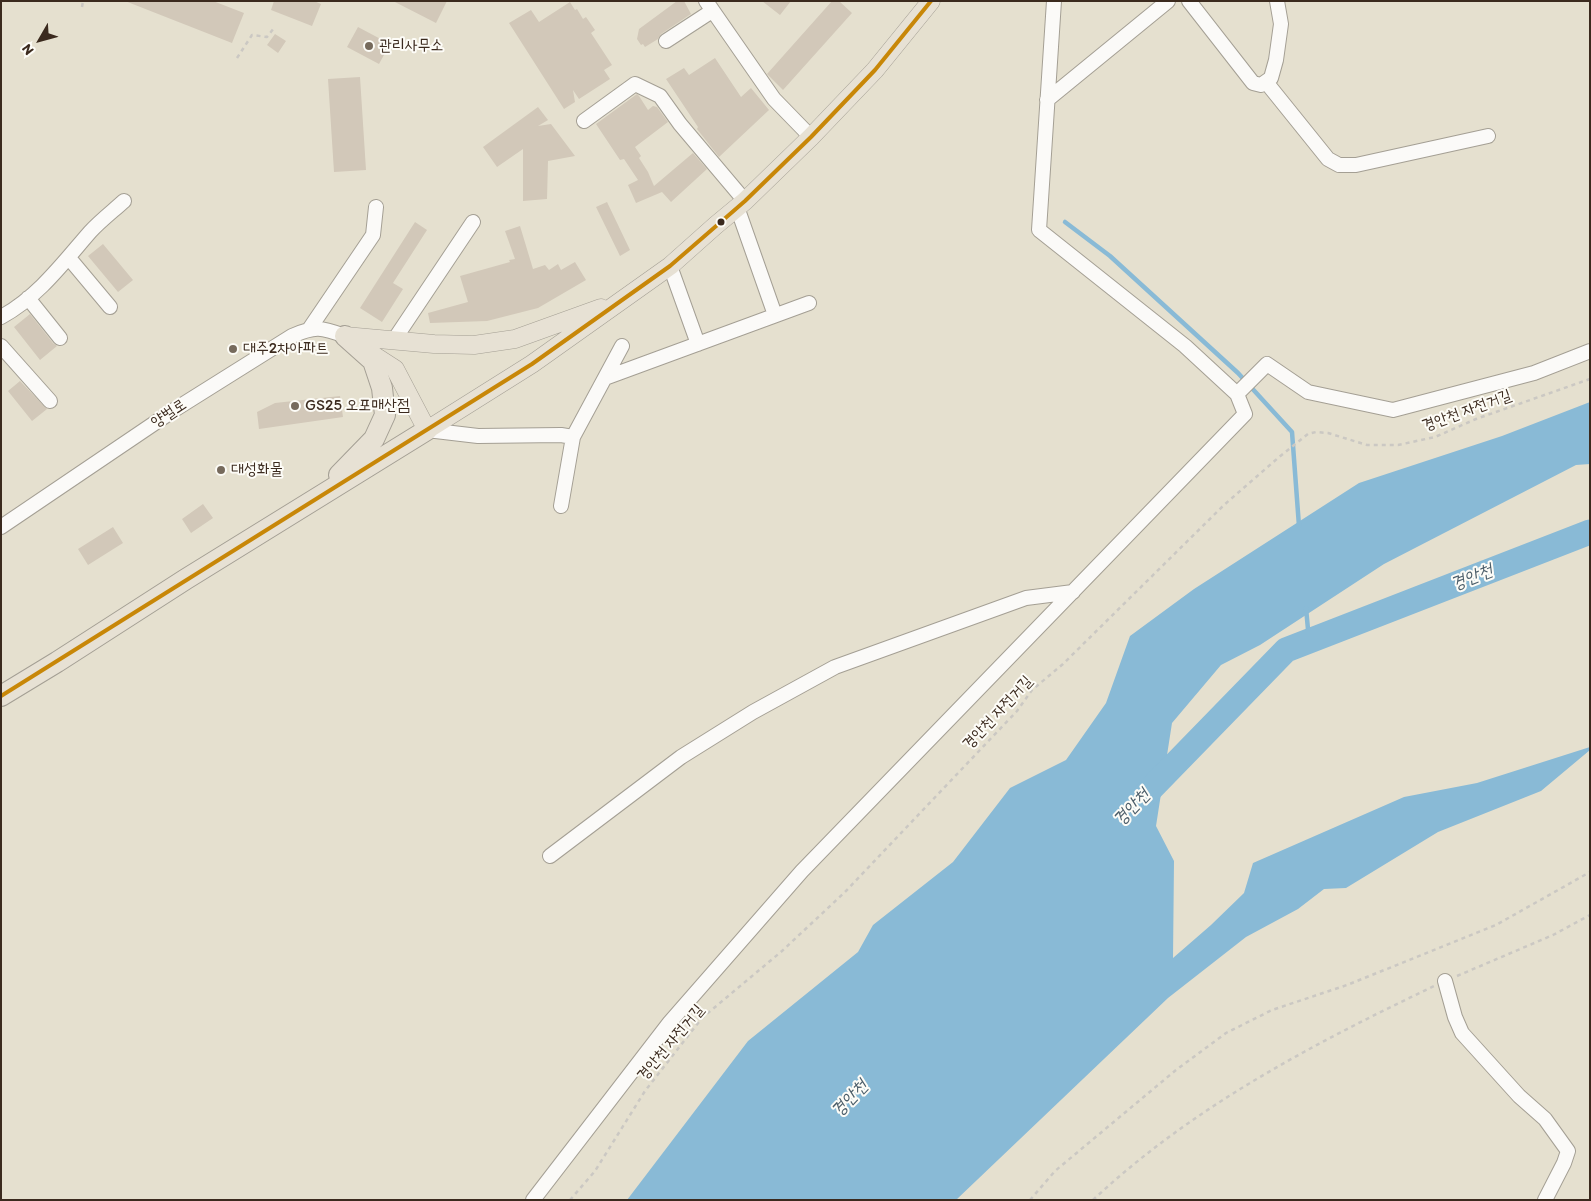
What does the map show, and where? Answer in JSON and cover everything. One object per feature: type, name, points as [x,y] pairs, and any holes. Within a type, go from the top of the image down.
[{"type":"highway","points":[[317,498],[374,439],[385,414],[382,388],[373,361],[345,336]]},
{"type":"highway","points":[[1,696],[427,430]]},
{"type":"main road","points":[[345,336],[395,369],[427,430],[532,364],[670,266],[742,204],[811,137],[875,70],[930,1]]},
{"type":"main road","points":[[345,336],[434,344],[474,344],[515,339],[622,300]]},
{"type":"street","points":[[533,1200],[670,1022],[802,870],[1245,414],[1239,392],[1039,230],[1054,1]]},
{"type":"street","points":[[1047,100],[1168,1]]},
{"type":"street","points":[[1189,1],[1253,84],[1261,85],[1271,78],[1276,60],[1281,24],[1278,1]]},
{"type":"street","points":[[666,41],[709,6],[774,99],[811,137]]},
{"type":"street","points":[[1266,82],[1328,159],[1340,166],[1356,165],[1488,136]]},
{"type":"street","points":[[584,121],[635,84],[660,96],[742,204],[775,315]]},
{"type":"street","points":[[1,317],[11,312],[38,290],[69,258],[91,230],[124,201]]},
{"type":"street","points":[[310,328],[373,235],[376,208]]},
{"type":"street","points":[[394,340],[473,222]]},
{"type":"street","points":[[69,258],[110,307]]},
{"type":"street","points":[[670,266],[698,344]]},
{"type":"street","points":[[28,298],[60,338]]},
{"type":"street","points":[[605,378],[809,303]]},
{"type":"street","points":[[310,328],[326,329],[345,336]]},
{"type":"street","name":"양벌로","points":[[1,527],[174,410],[292,336],[310,328]]},
{"type":"street","points":[[1,346],[50,401]]},
{"type":"street","points":[[561,506],[573,437],[622,346]]},
{"type":"street","points":[[1239,392],[1267,364],[1308,392],[1393,410],[1534,373],[1590,351]]},
{"type":"street","points":[[427,430],[478,436],[561,435],[573,437]]},
{"type":"street","points":[[550,856],[681,757],[753,712],[835,667],[1026,598],[1073,592]]},
{"type":"street","points":[[1445,980],[1455,1017],[1462,1033],[1519,1096],[1545,1119],[1568,1151],[1564,1163],[1544,1200]]},
{"type":"path","points":[[82,7],[83,1]]},
{"type":"path","points":[[237,58],[252,35],[267,37],[274,28]]},
{"type":"path","name":"경안천 자전거길","points":[[570,1200],[595,1171],[645,1091],[702,1018],[782,951],[845,892],[1017,711],[1032,690],[1063,664],[1224,506],[1278,458],[1308,434],[1316,432],[1328,433],[1367,445],[1398,445],[1435,437],[1476,419],[1590,379]]},
{"type":"path","points":[[1030,1200],[1056,1170],[1176,1070],[1226,1033],[1272,1010],[1347,985],[1496,925],[1590,872]]},
{"type":"path","points":[[1093,1200],[1151,1149],[1237,1091],[1352,1026],[1445,980],[1553,935],[1590,915]]},
{"type":"water","points":[[1590,402],[1590,464],[1576,465],[1384,564],[1260,645],[1221,665],[1172,723],[1156,826],[1174,861],[1173,958],[1244,893],[1253,863],[1404,797],[1477,783],[1590,747],[1590,750],[1541,791],[1438,832],[1346,888],[1324,889],[1298,909],[1246,937],[1168,998],[956,1200],[627,1200],[748,1041],[858,952],[873,925],[953,862],[1010,788],[1066,760],[1106,703],[1130,636],[1194,589],[1359,483],[1502,436]]},
{"type":"building","points":[[125,1],[213,1],[244,13],[232,43]]},
{"type":"building","points":[[274,1],[314,1],[321,4],[312,26],[271,10]]},
{"type":"building","points":[[393,1],[447,1],[436,23]]},
{"type":"building","points":[[677,1],[684,1],[691,14],[661,34],[658,39],[645,47],[643,44],[641,45],[637,39],[639,29]]},
{"type":"building","points":[[762,1],[791,1],[780,15]]},
{"type":"building","points":[[832,1],[839,1],[852,13],[783,90],[767,74]]},
{"type":"building","points":[[570,2],[583,19],[586,17],[595,30],[591,33],[612,65],[604,70],[610,79],[579,99],[573,90],[575,102],[564,109],[509,23],[531,10],[539,22]]},
{"type":"building","name":"관리사무소","points":[[358,27],[390,44],[379,64],[347,47]]},
{"type":"building","points":[[275,34],[286,41],[278,53],[267,45]]},
{"type":"building","points":[[715,58],[741,97],[751,88],[769,110],[719,157],[697,129],[698,127],[666,79],[684,68],[689,75]]},
{"type":"building","points":[[360,77],[366,170],[334,172],[328,79]]},
{"type":"building","points":[[637,94],[648,110],[653,106],[657,107],[668,122],[635,147],[654,186],[693,153],[707,169],[671,202],[662,192],[636,203],[628,185],[638,180],[624,159],[620,160],[596,124]]},
{"type":"building","points":[[538,107],[548,120],[538,126],[551,124],[575,156],[548,161],[547,199],[523,201],[523,149],[497,167],[483,147]]},
{"type":"building","points":[[607,202],[630,250],[620,256],[596,207]]},
{"type":"building","points":[[415,222],[427,230],[393,283],[403,289],[382,322],[360,308]]},
{"type":"building","points":[[520,226],[533,269],[545,265],[549,270],[558,264],[561,270],[575,262],[586,280],[538,308],[487,321],[430,323],[428,313],[468,302],[460,276],[515,259],[505,231]]},
{"type":"building","points":[[103,244],[133,280],[118,292],[88,256]]},
{"type":"building","points":[[30,314],[57,346],[40,360],[14,327]]},
{"type":"building","points":[[20,381],[47,409],[32,421],[8,391]]},
{"type":"building","points":[[340,396],[343,417],[259,429],[257,412],[275,403]]},
{"type":"building","points":[[203,504],[213,518],[191,533],[182,519]]},
{"type":"building","points":[[113,527],[123,543],[88,565],[78,549]]},
{"type":"waterway","points":[[1065,222],[1110,256],[1238,373],[1292,432],[1299,526]]},
{"type":"waterway","name":"경안천","points":[[1140,800],[1286,650],[1590,532]]},
{"type":"waterway","points":[[1306,608],[1309,640]]},
{"type":"transit line","points":[[1,696],[532,364],[670,266],[745,201],[811,137],[875,70],[931,1]]},
{"type":"place","name":"관리사무소","points":[[369,46]]},
{"type":"place","name":"대주2차아파트","points":[[233,349]]},
{"type":"place","name":"GS25 오포매산점","points":[[295,406]]},
{"type":"place","name":"대성화물","points":[[221,470]]}]
